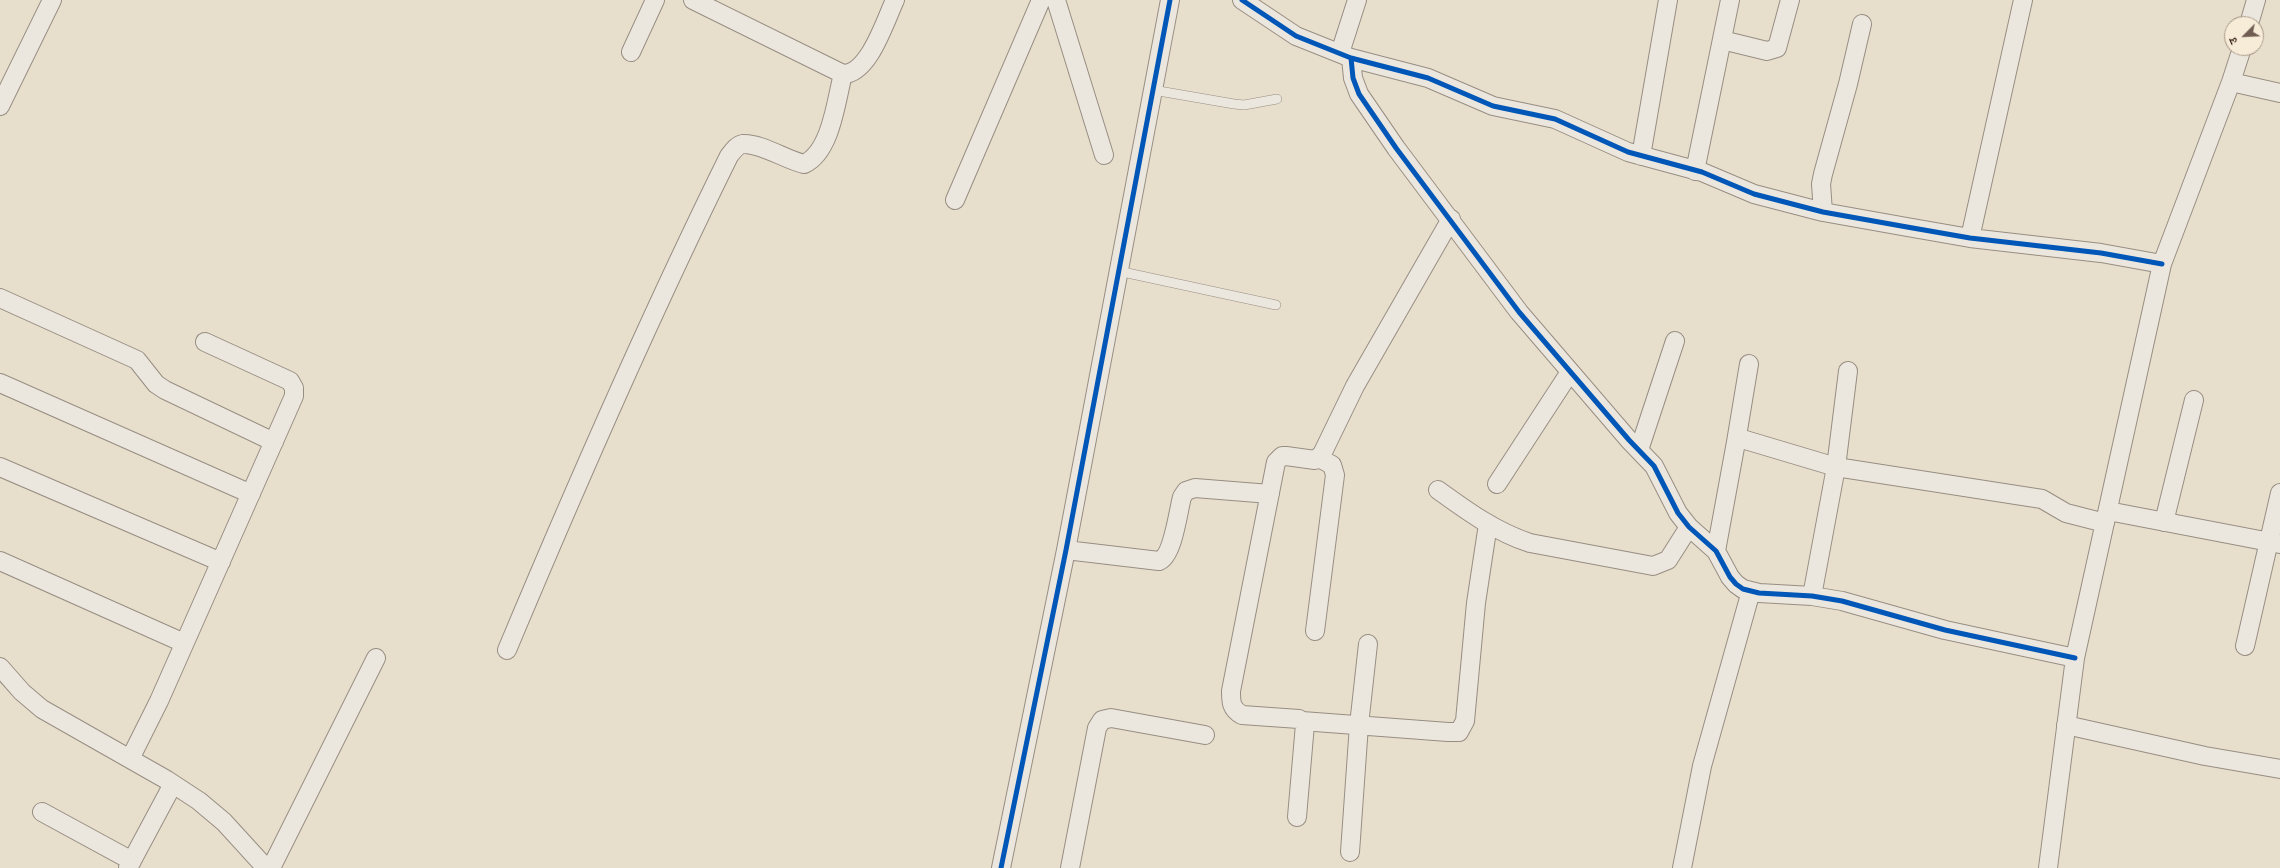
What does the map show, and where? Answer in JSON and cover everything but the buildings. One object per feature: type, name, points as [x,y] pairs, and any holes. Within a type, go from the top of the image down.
[{"type":"street","points":[[0,106],[52,0]]},
{"type":"street","points":[[631,52],[655,0]]},
{"type":"street","points":[[693,0],[842,74],[850,74],[862,66],[895,0]]},
{"type":"street","points":[[955,200],[1041,0]]},
{"type":"street","points":[[1056,0],[1104,155]]},
{"type":"street","points":[[1001,868],[1066,550],[1170,0]]},
{"type":"street","points":[[1242,0],[1296,36],[1345,56],[1428,78],[1493,106],[1555,119],[1628,152],[1695,171],[1754,194],[1823,212],[1970,238],[2101,253],[2162,264]]},
{"type":"street","points":[[1357,0],[1345,56],[1359,94],[1400,153],[1451,219],[1519,312],[1570,372],[1654,466],[1678,513],[1689,527],[1716,551],[1730,577],[1743,589],[1812,596],[1842,601],[1945,630],[2075,658]]},
{"type":"street","points":[[1641,156],[1668,0]]},
{"type":"street","points":[[1695,171],[1730,0]]},
{"type":"street","points":[[1722,40],[1767,51],[1777,48],[1790,0]]},
{"type":"street","points":[[1970,238],[2023,0]]},
{"type":"street","points":[[2251,16],[2256,0]]},
{"type":"street","points":[[1823,212],[1821,184],[1823,174],[1848,84],[1862,24]]},
{"type":"street","points":[[2048,868],[2075,658],[2162,264],[2239,56]]},
{"type":"street","points":[[507,650],[582,471],[687,240],[729,156],[734,148],[742,144],[754,145],[804,164],[812,160],[820,152],[828,133],[842,74]]},
{"type":"street","points":[[2231,82],[2280,93]]},
{"type":"street","points":[[1451,219],[1355,386],[1319,458],[1311,461],[1282,456],[1276,462],[1234,675],[1231,704],[1235,711],[1242,715],[1302,721],[1454,733],[1459,732],[1462,728],[1477,596],[1488,524]]},
{"type":"street","points":[[0,298],[137,360],[156,384],[165,390],[274,442]]},
{"type":"street","points":[[1639,450],[1674,341]]},
{"type":"street","points":[[130,759],[221,562],[294,396],[294,388],[290,381],[205,342]]},
{"type":"street","points":[[1716,551],[1749,364]]},
{"type":"street","points":[[1812,596],[1836,467],[1848,371]]},
{"type":"street","points":[[1497,484],[1570,372]]},
{"type":"street","points":[[0,383],[251,494]]},
{"type":"street","points":[[2164,522],[2194,400]]},
{"type":"street","points":[[1736,442],[1742,439],[1748,439],[1836,467],[2042,500],[2066,513],[2164,522],[2275,543]]},
{"type":"street","points":[[1315,631],[1335,475],[1332,465],[1319,458]]},
{"type":"street","points":[[0,467],[221,562]]},
{"type":"street","points":[[1066,550],[1159,561],[1163,559],[1169,551],[1182,497],[1186,491],[1196,488],[1270,494]]},
{"type":"street","points":[[1438,490],[1488,524],[1515,538],[1530,543],[1653,566],[1662,564],[1668,560],[1689,527]]},
{"type":"street","points":[[2245,646],[2275,543],[2280,493]]},
{"type":"street","points":[[0,561],[184,643]]},
{"type":"street","points":[[1682,868],[1702,766],[1751,591]]},
{"type":"street","points":[[1350,852],[1368,644]]},
{"type":"street","points":[[271,868],[376,658]]},
{"type":"street","points":[[0,667],[22,692],[42,709],[173,784],[199,801],[224,822],[266,868]]},
{"type":"street","points":[[1070,868],[1097,728],[1102,720],[1111,718],[1205,734]]},
{"type":"street","points":[[1296,817],[1306,728],[1302,721]]},
{"type":"street","points":[[2066,725],[2205,756],[2280,769]]},
{"type":"street","points":[[42,812],[130,864],[173,784]]},
{"type":"lane","points":[[1153,90],[1244,105],[1277,99]]},
{"type":"lane","points":[[1118,271],[1276,305]]},
{"type":"cycle path","points":[[1001,868],[1066,550],[1170,0]]},
{"type":"cycle path","points":[[1242,0],[1296,36],[1351,58],[1428,78],[1493,106],[1555,119],[1628,152],[1702,172],[1754,194],[1823,212],[1970,238],[2101,253],[2162,264]]},
{"type":"cycle path","points":[[1351,58],[1353,78],[1359,94],[1396,148],[1519,312],[1629,440],[1654,466],[1678,513],[1689,527],[1716,551],[1730,577],[1736,584],[1743,589],[1759,593],[1812,596],[1842,601],[1945,630],[2075,658]]}]
